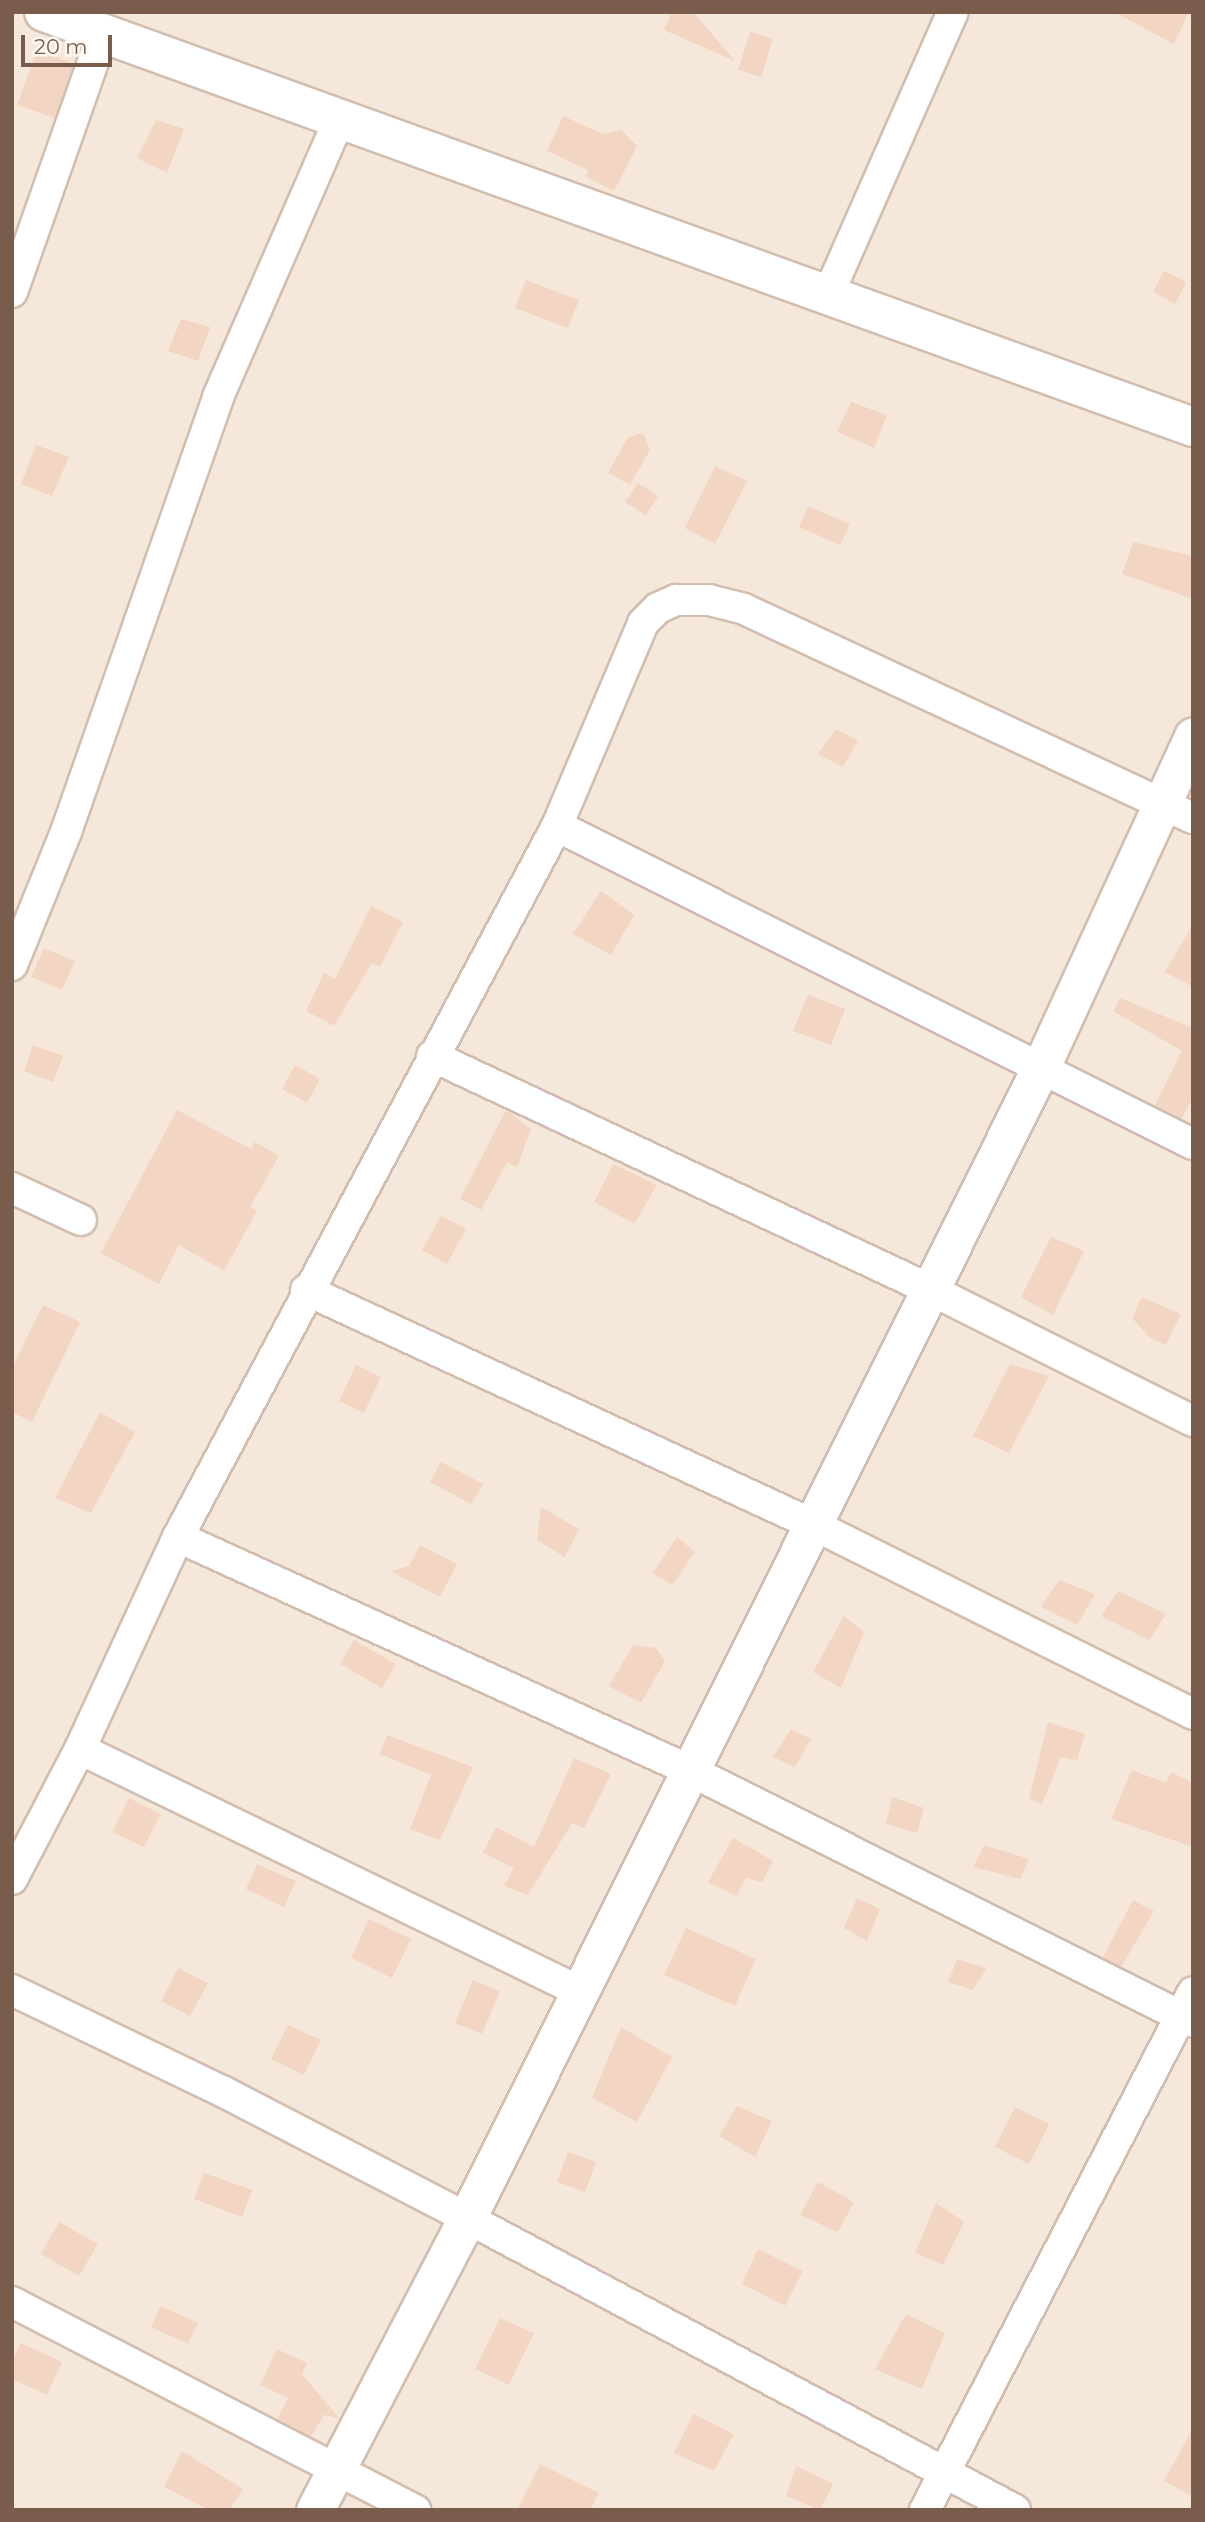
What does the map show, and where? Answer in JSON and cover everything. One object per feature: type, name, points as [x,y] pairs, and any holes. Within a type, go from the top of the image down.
[{"type":"main road","points":[[44,12],[1193,426]]},
{"type":"street","points":[[828,295],[953,12]]},
{"type":"street","points":[[12,292],[103,33]]},
{"type":"street","points":[[12,965],[66,832],[218,397],[341,118]]},
{"type":"street","points":[[12,1879],[80,1749],[178,1537],[306,1290],[557,826],[643,623],[658,608],[676,600],[709,600],[744,609],[1177,810]]},
{"type":"street","points":[[315,2510],[467,2218],[1041,1068],[1177,810],[1193,736]]},
{"type":"street","points":[[557,826],[1193,1144]]},
{"type":"street","points":[[432,1056],[931,1290],[1193,1421]]},
{"type":"street","points":[[12,1188],[81,1220]]},
{"type":"street","points":[[306,1290],[814,1525],[1193,1714]]},
{"type":"street","points":[[178,1537],[689,1770],[1189,2010],[925,2510]]},
{"type":"street","points":[[80,1749],[579,1991]]},
{"type":"street","points":[[12,1990],[224,2092],[467,2218],[942,2474],[1015,2510]]},
{"type":"street","points":[[12,2302],[415,2510]]},
{"type":"shaded area","points":[[12,12],[1193,12],[1193,2510],[12,2510]]},
{"type":"building","points":[[672,12],[693,12],[735,61],[664,30]]},
{"type":"building","points":[[1114,12],[1189,12],[1174,44]]},
{"type":"building","points":[[750,32],[773,39],[761,77],[738,70]]},
{"type":"building","points":[[37,50],[74,64],[55,118],[17,105]]},
{"type":"building","points":[[563,116],[603,134],[621,130],[637,146],[614,191],[586,177],[588,170],[547,151]]},
{"type":"building","points":[[156,120],[184,129],[167,173],[137,158]]},
{"type":"building","points":[[1164,271],[1186,282],[1175,304],[1153,292]]},
{"type":"building","points":[[526,280],[579,300],[568,328],[515,308]]},
{"type":"building","points":[[181,319],[210,327],[198,361],[168,351]]},
{"type":"building","points":[[851,402],[887,415],[874,448],[837,432]]},
{"type":"building","points":[[643,433],[650,450],[630,485],[608,473],[628,437]]},
{"type":"building","points":[[36,445],[69,457],[52,496],[21,484]]},
{"type":"building","points":[[715,466],[747,481],[715,544],[685,528]]},
{"type":"building","points":[[638,483],[658,496],[646,515],[625,502]]},
{"type":"building","points":[[808,506],[850,524],[840,545],[799,527]]},
{"type":"building","points":[[1133,542],[1193,556],[1193,599],[1122,574]]},
{"type":"building","points":[[836,729],[858,741],[843,767],[818,754]]},
{"type":"building","points":[[601,891],[634,915],[611,955],[573,934]]},
{"type":"building","points":[[371,906],[403,922],[380,967],[372,963],[334,1026],[306,1011],[324,973],[335,979]]},
{"type":"building","points":[[1193,924],[1193,987],[1165,972]]},
{"type":"building","points":[[44,948],[75,961],[62,990],[31,977]]},
{"type":"building","points":[[808,995],[845,1009],[831,1045],[793,1031]]},
{"type":"building","points":[[1120,998],[1193,1028],[1193,1098],[1181,1119],[1155,1105],[1182,1051],[1113,1011]]},
{"type":"building","points":[[33,1045],[63,1056],[53,1082],[24,1071]]},
{"type":"building","points":[[295,1065],[320,1079],[307,1103],[282,1089]]},
{"type":"building","points":[[177,1110],[251,1149],[255,1142],[279,1156],[250,1207],[257,1211],[224,1271],[179,1245],[159,1284],[101,1253]]},
{"type":"building","points":[[506,1110],[531,1129],[517,1167],[507,1163],[481,1210],[460,1199]]},
{"type":"building","points":[[613,1164],[657,1185],[634,1224],[594,1202]]},
{"type":"building","points":[[441,1216],[466,1229],[447,1264],[422,1250]]},
{"type":"building","points":[[1051,1237],[1084,1251],[1053,1315],[1021,1297]]},
{"type":"building","points":[[1142,1297],[1181,1314],[1166,1345],[1150,1338],[1132,1318]]},
{"type":"building","points":[[43,1305],[80,1322],[32,1422],[12,1412],[12,1368]]},
{"type":"building","points":[[1010,1364],[1049,1376],[1009,1453],[973,1436]]},
{"type":"building","points":[[356,1365],[381,1377],[364,1413],[339,1401]]},
{"type":"building","points":[[100,1412],[135,1432],[91,1513],[55,1498]]},
{"type":"building","points":[[441,1462],[483,1484],[471,1504],[430,1482]]},
{"type":"building","points":[[541,1507],[579,1529],[565,1557],[537,1540]]},
{"type":"building","points":[[677,1537],[695,1552],[672,1585],[653,1573]]},
{"type":"building","points":[[420,1545],[457,1564],[440,1597],[390,1571],[409,1566]]},
{"type":"building","points":[[1059,1580],[1095,1594],[1077,1625],[1041,1607]]},
{"type":"building","points":[[1118,1591],[1166,1614],[1149,1640],[1101,1616]]},
{"type":"building","points":[[844,1616],[864,1632],[841,1688],[813,1672]]},
{"type":"building","points":[[354,1640],[396,1664],[382,1688],[340,1664]]},
{"type":"building","points":[[633,1645],[656,1648],[665,1661],[641,1703],[609,1686]]},
{"type":"building","points":[[1048,1722],[1085,1734],[1077,1760],[1061,1757],[1042,1804],[1029,1799]]},
{"type":"building","points":[[791,1729],[811,1739],[795,1767],[773,1757]]},
{"type":"building","points":[[387,1735],[473,1767],[440,1840],[410,1829],[431,1775],[380,1754]]},
{"type":"building","points":[[574,1758],[611,1774],[584,1828],[572,1823],[528,1895],[504,1886],[514,1868],[483,1853],[496,1827],[534,1847]]},
{"type":"building","points":[[1132,1770],[1166,1783],[1171,1772],[1193,1783],[1193,1847],[1111,1819]]},
{"type":"building","points":[[892,1797],[924,1808],[917,1833],[886,1824]]},
{"type":"building","points":[[129,1798],[161,1814],[144,1847],[112,1832]]},
{"type":"building","points":[[733,1838],[773,1861],[762,1882],[746,1878],[736,1896],[708,1882]]},
{"type":"building","points":[[984,1845],[1029,1859],[1020,1879],[973,1867]]},
{"type":"building","points":[[257,1864],[296,1881],[284,1907],[246,1889]]},
{"type":"building","points":[[857,1898],[880,1909],[867,1941],[844,1928]]},
{"type":"building","points":[[1133,1900],[1154,1911],[1121,1967],[1103,1957]]},
{"type":"building","points":[[369,1919],[411,1939],[392,1978],[351,1958]]},
{"type":"building","points":[[686,1928],[756,1959],[735,2006],[664,1975]]},
{"type":"building","points":[[957,1959],[987,1968],[973,1990],[948,1982]]},
{"type":"building","points":[[178,1968],[208,1983],[190,2016],[161,2001]]},
{"type":"building","points":[[473,1980],[500,1991],[482,2034],[455,2023]]},
{"type":"building","points":[[288,2025],[321,2040],[304,2075],[271,2059]]},
{"type":"building","points":[[621,2027],[672,2057],[637,2122],[592,2098]]},
{"type":"building","points":[[737,2106],[772,2121],[755,2157],[719,2136]]},
{"type":"building","points":[[1015,2107],[1049,2124],[1029,2164],[995,2147]]},
{"type":"building","points":[[568,2152],[596,2162],[585,2192],[557,2182]]},
{"type":"building","points":[[204,2173],[252,2190],[242,2217],[194,2199]]},
{"type":"building","points":[[818,2182],[854,2202],[838,2232],[800,2215]]},
{"type":"building","points":[[936,2203],[964,2222],[943,2265],[915,2253]]},
{"type":"building","points":[[59,2222],[98,2244],[79,2276],[41,2254]]},
{"type":"building","points":[[758,2249],[803,2271],[785,2306],[742,2284]]},
{"type":"building","points":[[161,2306],[198,2323],[188,2344],[151,2327]]},
{"type":"building","points":[[906,2314],[945,2333],[922,2389],[875,2369]]},
{"type":"building","points":[[500,2318],[534,2333],[509,2385],[475,2369]]},
{"type":"building","points":[[21,2343],[62,2362],[47,2395],[12,2379],[12,2362]]},
{"type":"building","points":[[277,2349],[307,2363],[302,2374],[339,2418],[324,2415],[311,2437],[277,2419],[288,2398],[260,2385]]},
{"type":"building","points":[[693,2414],[734,2434],[714,2471],[674,2453]]},
{"type":"building","points":[[1193,2428],[1193,2497],[1164,2481]]},
{"type":"building","points":[[182,2451],[243,2489],[229,2510],[209,2510],[164,2487]]},
{"type":"building","points":[[540,2464],[599,2493],[590,2510],[517,2510]]},
{"type":"building","points":[[796,2466],[833,2484],[820,2510],[786,2496]]}]
